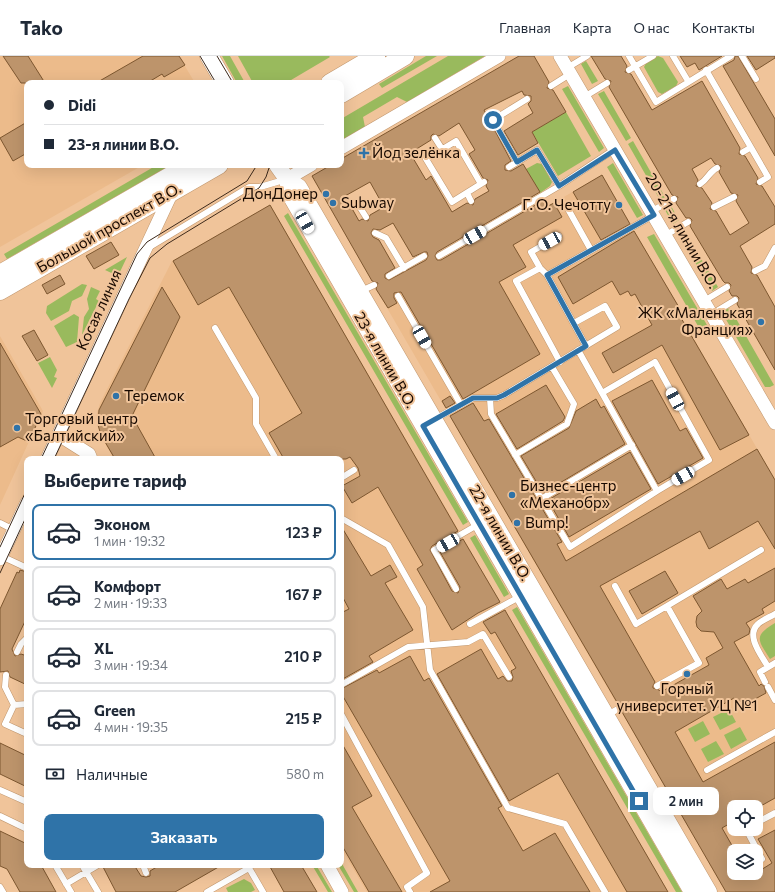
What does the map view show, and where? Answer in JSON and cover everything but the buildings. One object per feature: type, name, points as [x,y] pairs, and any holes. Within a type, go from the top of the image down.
[{"type":"main road","points":[[208,56],[223,80]]},
{"type":"main road","points":[[335,80],[376,56]]},
{"type":"main road","points":[[344,92],[405,56]]},
{"type":"main road","name":"Большой проспект В.О.","points":[[0,291],[214,168]]},
{"type":"main road","name":"Большой проспект В.О.","points":[[0,274],[182,169]]},
{"type":"street","points":[[344,146],[417,107],[499,56]]},
{"type":"street","name":"20-21-я линии В.О.","points":[[560,56],[775,423]]},
{"type":"street","points":[[279,168],[287,179],[306,168]]},
{"type":"street","name":"Косая линия","points":[[48,456],[182,169]]},
{"type":"street","name":"22-я линии В.О.","points":[[287,179],[299,187],[367,288],[429,423],[607,715],[709,892]]},
{"type":"street","name":"23-я линии В.О.","points":[[287,179],[290,195],[429,423],[479,524],[521,596],[607,715],[692,892]]},
{"type":"street","points":[[59,435],[89,454],[90,456]]},
{"type":"street","points":[[1,558],[24,508]]},
{"type":"street","points":[[329,868],[342,892]]},
{"type":"lane","points":[[550,86],[587,56]]},
{"type":"lane","points":[[629,56],[632,69],[656,102],[731,56]]},
{"type":"lane","points":[[632,69],[653,56]]},
{"type":"lane","points":[[673,56],[688,81]]},
{"type":"lane","points":[[742,56],[756,79]]},
{"type":"lane","points":[[706,70],[768,177],[760,182]]},
{"type":"lane","points":[[584,97],[607,83]]},
{"type":"lane","points":[[517,162],[493,120],[527,100]]},
{"type":"lane","points":[[435,138],[442,150]]},
{"type":"lane","points":[[456,141],[483,183],[452,202],[426,159],[442,150],[456,141]]},
{"type":"lane","points":[[743,152],[750,148]]},
{"type":"lane","points":[[509,167],[537,150],[559,186]]},
{"type":"lane","points":[[438,256],[486,226],[559,186],[615,150]]},
{"type":"lane","points":[[700,184],[706,180],[710,172],[717,168]]},
{"type":"lane","points":[[145,250],[249,187],[260,187],[287,179]]},
{"type":"lane","points":[[467,193],[471,201]]},
{"type":"lane","points":[[714,207],[734,197]]},
{"type":"lane","points":[[547,275],[653,213],[674,199]]},
{"type":"lane","points":[[360,206],[366,217]]},
{"type":"lane","points":[[568,209],[591,250]]},
{"type":"lane","points":[[666,235],[688,222]]},
{"type":"lane","points":[[375,233],[386,238],[404,268]]},
{"type":"lane","points":[[559,236],[531,252],[540,268],[547,275],[586,346]]},
{"type":"lane","points":[[755,271],[765,266],[775,248]]},
{"type":"lane","points":[[389,276],[424,256]]},
{"type":"lane","points":[[540,268],[516,281],[560,362]]},
{"type":"lane","points":[[704,301],[727,287]]},
{"type":"lane","points":[[398,296],[461,405]]},
{"type":"lane","points":[[712,314],[735,300]]},
{"type":"lane","points":[[429,423],[473,398],[490,398],[504,395],[617,327],[605,306],[574,323]]},
{"type":"lane","points":[[215,328],[256,398],[256,424],[273,456]]},
{"type":"lane","points":[[578,350],[657,491]]},
{"type":"lane","points":[[490,398],[492,414],[570,548],[657,491],[709,460],[655,362],[602,393]]},
{"type":"lane","points":[[515,454],[567,424],[574,404],[552,367]]},
{"type":"lane","points":[[541,498],[632,445]]},
{"type":"lane","points":[[344,476],[354,470]]},
{"type":"lane","points":[[344,520],[388,545],[422,607],[430,670],[508,808],[565,824],[605,892]]},
{"type":"lane","points":[[0,523],[14,530]]},
{"type":"lane","points":[[456,589],[434,550],[479,524]]},
{"type":"lane","points":[[614,586],[636,624],[761,550]]},
{"type":"lane","points":[[1,558],[24,567]]},
{"type":"lane","points":[[470,624],[521,596]]},
{"type":"lane","points":[[657,686],[699,663],[667,606]]},
{"type":"lane","points":[[768,667],[754,641],[754,631],[758,624],[775,614]]},
{"type":"lane","points":[[344,683],[408,648],[468,642],[483,634],[509,678]]},
{"type":"lane","points":[[17,652],[24,641]]},
{"type":"lane","points":[[775,663],[760,672],[775,700]]},
{"type":"lane","points":[[6,675],[6,687],[14,705],[5,724],[24,733]]},
{"type":"lane","points":[[14,705],[24,704]]},
{"type":"lane","points":[[344,720],[427,873],[407,887],[410,892]]},
{"type":"lane","points":[[707,770],[775,732]]},
{"type":"lane","points":[[0,790],[24,801]]},
{"type":"lane","points":[[763,819],[775,813]]},
{"type":"lane","points":[[0,816],[24,828]]},
{"type":"lane","points":[[57,868],[71,892]]},
{"type":"lane","points":[[84,868],[98,892]]},
{"type":"lane","points":[[66,884],[93,868]]},
{"type":"lane","points":[[144,868],[146,873]]},
{"type":"lane","points":[[207,892],[246,868]]},
{"type":"lane","points":[[250,868],[263,892]]},
{"type":"lane","points":[[0,887],[3,892]]},
{"type":"shaded area","points":[[0,56],[179,56],[193,80],[24,80],[24,168],[138,168],[0,247]]},
{"type":"shaded area","points":[[602,175],[680,309],[678,311],[775,480],[775,892],[726,892],[383,301]]},
{"type":"shaded area","points":[[270,205],[668,892],[367,892],[344,853],[344,456],[112,456],[100,435],[96,417],[100,403],[172,261]]},
{"type":"shaded area","name":"Торговый центр «Балтийский»","points":[[0,336],[43,411],[0,505]]},
{"type":"green space","points":[[222,56],[230,56],[243,80],[235,80]]},
{"type":"green space","points":[[238,56],[330,57],[291,80],[251,80]]},
{"type":"green space","points":[[426,56],[437,56],[382,88],[379,84]]},
{"type":"green space","points":[[448,56],[485,56],[407,102],[397,97],[363,117],[365,127],[344,139],[344,117]]},
{"type":"green space","points":[[658,56],[663,58],[678,82],[676,86],[662,94],[658,92],[644,67],[646,63]]},
{"type":"green space","points":[[586,61],[598,81],[592,84],[581,64]]},
{"type":"green space","points":[[568,86],[604,148],[599,152],[562,89]]},
{"type":"green space","points":[[604,91],[631,138],[626,141],[598,94]]},
{"type":"green space","points":[[566,112],[591,156],[558,176],[532,132]]},
{"type":"green space","points":[[633,141],[665,197],[660,200],[628,144]]},
{"type":"green space","points":[[537,163],[542,164],[552,182],[550,186],[540,193],[526,169]]},
{"type":"green space","points":[[613,163],[643,215],[637,218],[607,167]]},
{"type":"green space","points":[[152,168],[165,168],[7,259],[4,254]]},
{"type":"green space","points":[[671,206],[679,220],[673,224],[665,210]]},
{"type":"green space","points":[[288,213],[468,522],[463,525],[284,216]]},
{"type":"green space","points":[[684,230],[718,287],[712,291],[678,234]]},
{"type":"green space","points":[[654,234],[707,325],[702,333],[647,237]]},
{"type":"green space","points":[[127,257],[118,276],[105,270]]},
{"type":"green space","points":[[82,284],[87,285],[82,296],[72,301],[69,311],[51,321],[46,313],[47,306]]},
{"type":"green space","points":[[91,287],[100,291],[96,299],[99,301],[82,335],[84,317],[89,309],[87,299]]},
{"type":"green space","points":[[730,308],[774,385],[765,387],[724,316],[725,310]]},
{"type":"green space","points":[[74,314],[79,317],[77,342],[66,347],[54,326]]},
{"type":"green space","points":[[50,357],[57,370],[54,377],[57,378],[52,388],[38,363]]},
{"type":"green space","points":[[475,535],[509,594],[504,597],[470,538]]},
{"type":"green space","points":[[517,607],[682,892],[676,892],[512,610]]},
{"type":"green space","points":[[775,623],[775,656],[770,659],[760,639],[763,631]]},
{"type":"green space","points":[[729,709],[736,722],[720,730],[713,717]]},
{"type":"green space","points":[[703,721],[710,734],[695,742],[688,729]]},
{"type":"green space","points":[[740,727],[747,740],[731,749],[724,735]]},
{"type":"green space","points":[[716,741],[724,754],[708,762],[701,749]]},
{"type":"green space","points":[[344,867],[358,892],[354,892],[340,868]]},
{"type":"green space","points":[[314,868],[318,868],[332,892],[328,892]]},
{"type":"green space","points":[[244,879],[251,883],[255,890],[251,892],[228,892],[226,888]]},
{"type":"tram line","points":[[200,56],[214,80]]},
{"type":"tram line","points":[[217,56],[231,80]]},
{"type":"tram line","points":[[42,456],[137,254],[147,242],[247,181],[255,168]]},
{"type":"tram line","points":[[55,456],[129,299],[150,258],[167,244],[259,188],[266,177],[269,168]]},
{"type":"tram line","points":[[0,547],[24,495]]},
{"type":"tram line","points":[[0,573],[24,521]]},
{"type":"place","name":"Йод зелёнка","points":[[364,153]]},
{"type":"place","name":"ДонДонер","points":[[326,194]]},
{"type":"place","name":"Subway","points":[[333,203]]},
{"type":"place","name":"Г. О. Чечотту","points":[[619,205]]},
{"type":"place","name":"ЖК «Маленькая Франция»","points":[[761,322]]},
{"type":"place","name":"Теремок","points":[[116,396]]},
{"type":"place","name":"Торговый центр «Балтийский»","points":[[17,428]]},
{"type":"place","name":"Бизнес-центр «Механобр»","points":[[512,495]]},
{"type":"place","name":"Bump!","points":[[517,523]]},
{"type":"place","name":"Горный университет. УЦ №1","points":[[687,674]]},
{"type":"route","points":[[493,120],[517,162],[537,150],[559,186],[594,162],[615,150],[654,215],[547,275],[586,346],[504,395],[497,398],[473,398],[423,426],[639,801]]}]
